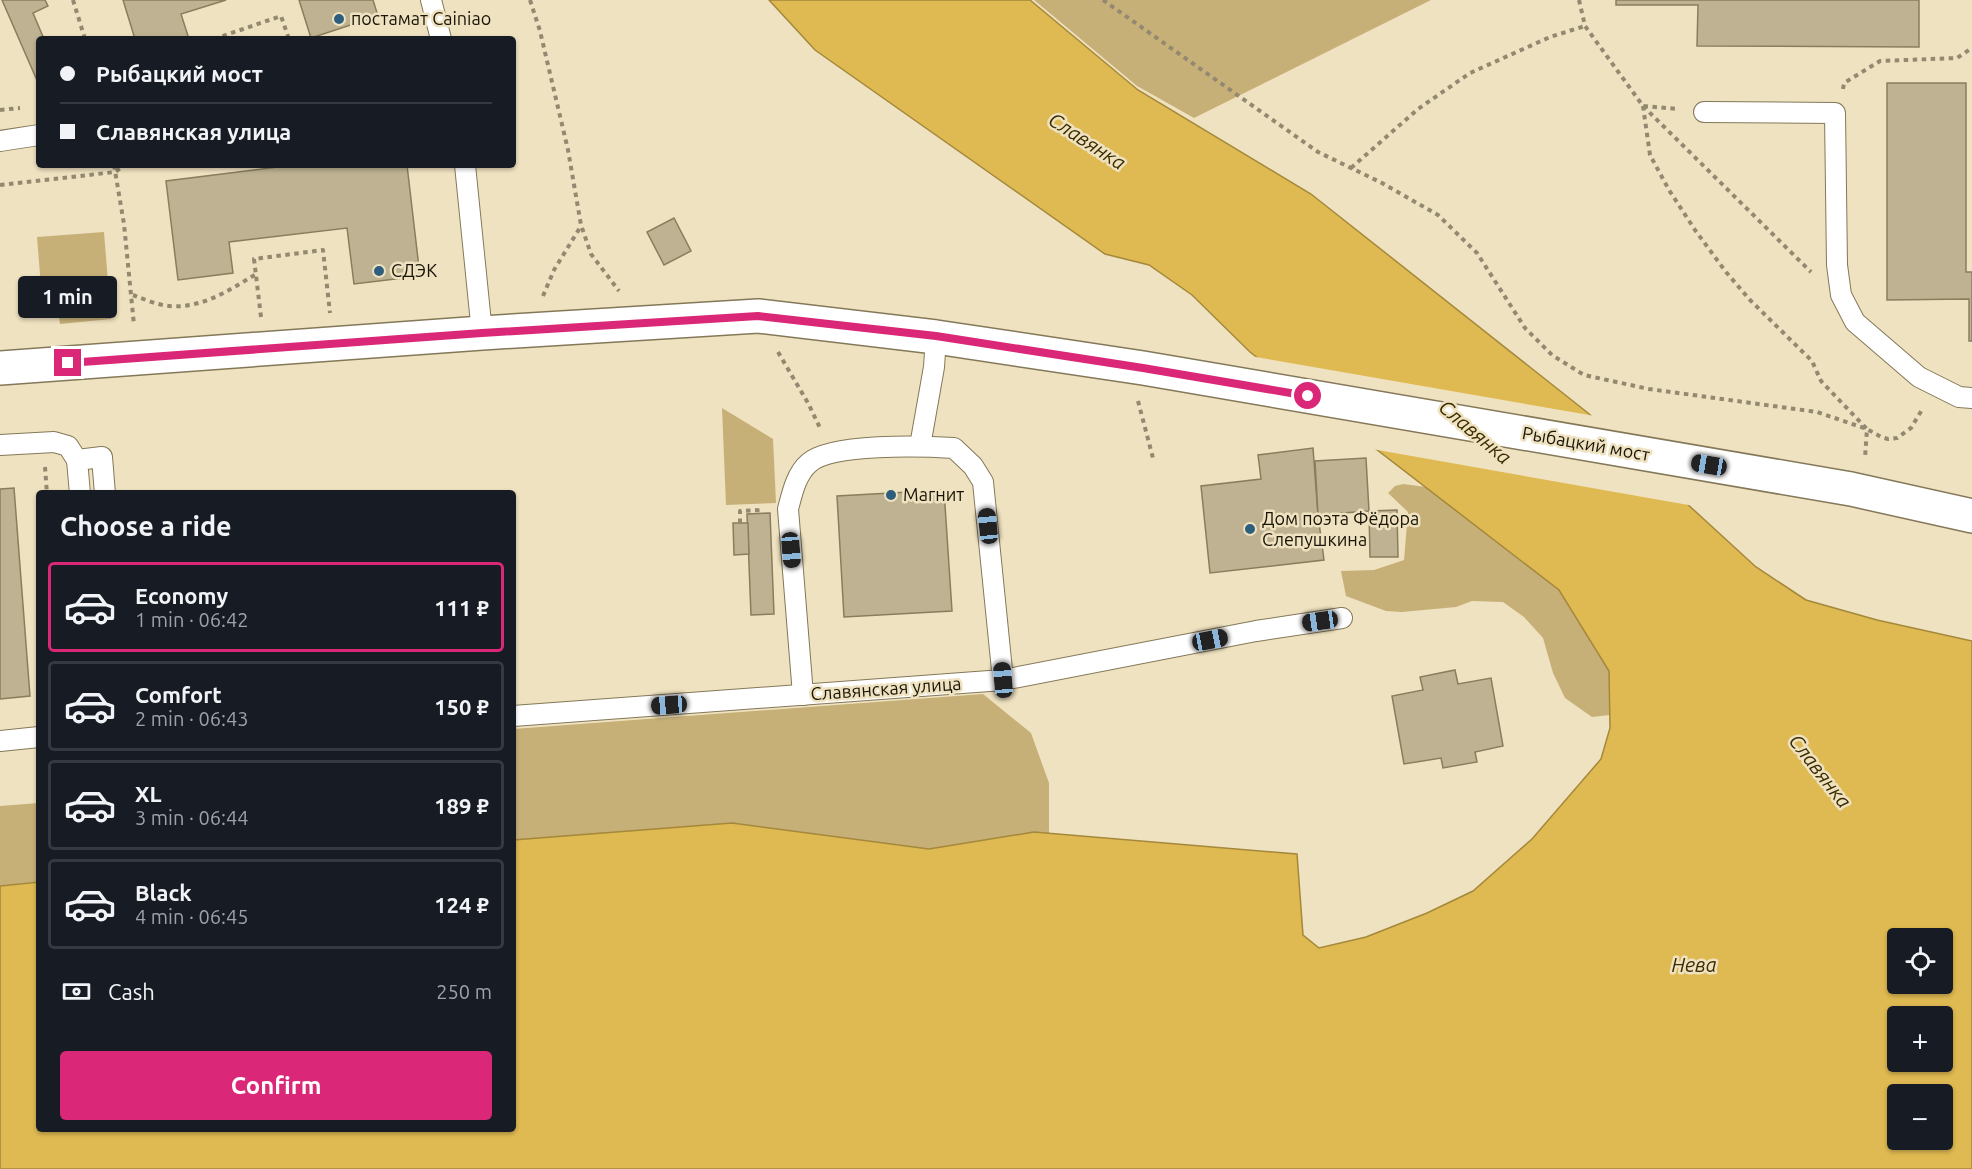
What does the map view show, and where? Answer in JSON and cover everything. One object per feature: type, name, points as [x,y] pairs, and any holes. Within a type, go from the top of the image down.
[{"type":"street","points":[[0,368],[334,343],[758,316],[936,336],[1140,383]]},
{"type":"street","name":"Рыбацкий мост","points":[[1140,383],[1851,489],[1972,516]]},
{"type":"lane","points":[[431,0],[440,36]]},
{"type":"lane","points":[[1704,112],[1835,113],[1837,265],[1841,295],[1855,322],[1919,377],[1959,397],[1972,398]]},
{"type":"lane","points":[[0,141],[36,135]]},
{"type":"lane","points":[[465,168],[482,333]]},
{"type":"lane","points":[[920,446],[934,367],[936,336]]},
{"type":"lane","points":[[0,445],[54,442],[68,446],[77,460],[80,490]]},
{"type":"lane","points":[[802,695],[788,509],[796,482],[809,463],[831,452],[920,446],[954,448],[973,466],[983,483],[1003,680]]},
{"type":"lane","points":[[77,460],[102,457],[105,490]]},
{"type":"lane","name":"Славянская улица","points":[[516,716],[1003,680],[1256,631],[1342,618]]},
{"type":"lane","points":[[0,741],[36,737]]},
{"type":"path","points":[[73,0],[84,36]]},
{"type":"path","points":[[530,0],[540,31],[568,150],[581,225],[591,254],[623,297]]},
{"type":"path","points":[[1103,0],[1318,152],[1382,183],[1438,215],[1477,253],[1526,328],[1552,355],[1584,375],[1649,389],[1817,412],[1867,429],[1888,439],[1897,438],[1911,428],[1920,415],[1933,384]]},
{"type":"path","points":[[1579,0],[1585,26],[1643,106],[1823,284],[1841,295]]},
{"type":"path","points":[[223,36],[281,16],[288,36]]},
{"type":"path","points":[[1351,168],[1418,109],[1470,73],[1550,37],[1585,26]]},
{"type":"path","points":[[1835,113],[1844,83],[1880,61],[1957,58],[1972,48]]},
{"type":"path","points":[[1643,106],[1704,112]]},
{"type":"path","points":[[1643,106],[1650,155],[1669,190],[1695,230],[1744,293],[1812,362],[1821,381],[1867,429],[1865,455]]},
{"type":"path","points":[[114,168],[133,295],[136,358]]},
{"type":"path","points":[[0,184],[115,172],[121,168]]},
{"type":"path","points":[[540,303],[554,270],[581,225]]},
{"type":"path","points":[[265,349],[254,259],[323,250],[334,343]]},
{"type":"path","points":[[133,295],[168,306],[193,305],[220,296],[256,274]]},
{"type":"path","points":[[758,316],[808,403],[831,452]]},
{"type":"path","points":[[1140,383],[1154,462]]},
{"type":"shaded area","points":[[1034,0],[1431,0],[1194,118],[1137,86]]},
{"type":"shaded area","points":[[104,232],[111,319],[60,324],[58,311],[43,312],[37,237]]},
{"type":"shaded area","points":[[722,408],[773,439],[776,503],[726,505]]},
{"type":"shaded area","points":[[1403,484],[1426,487],[1559,590],[1609,671],[1610,715],[1592,717],[1565,698],[1553,673],[1543,638],[1524,617],[1503,602],[1472,601],[1456,607],[1402,612],[1386,611],[1346,596],[1341,571],[1374,570],[1404,560],[1408,512],[1388,493],[1395,486]]},
{"type":"shaded area","points":[[983,694],[1031,733],[1049,783],[1049,834],[1034,832],[929,849],[732,823],[516,840],[516,729]]},
{"type":"shaded area","points":[[36,803],[36,882],[0,886],[0,806]]},
{"type":"water","name":"Нева","points":[[769,0],[1030,0],[1138,90],[1311,194],[1588,413],[1756,567],[1806,600],[1877,620],[1972,641],[1972,1169],[0,1169],[0,886],[36,882],[36,1132],[516,1132],[516,840],[732,823],[929,849],[1034,832],[1297,854],[1303,935],[1319,948],[1366,937],[1427,913],[1473,891],[1532,839],[1601,759],[1610,728],[1609,671],[1559,590],[1250,352],[1192,295],[1149,265],[1105,254],[815,50]]},
{"type":"pier","points":[[1250,356],[1595,416],[1694,506],[1372,449]]},
{"type":"building","points":[[2,0],[45,0],[48,6],[33,13],[43,36],[36,36],[36,78]]},
{"type":"building","points":[[123,0],[226,0],[181,14],[188,36],[134,36]]},
{"type":"building","points":[[299,0],[373,0],[378,16],[317,36],[310,36]]},
{"type":"building","points":[[1616,0],[1919,0],[1919,47],[1697,46],[1698,5],[1616,5]]},
{"type":"building","points":[[1887,83],[1966,83],[1966,272],[1972,272],[1972,341],[1969,341],[1969,299],[1887,300]]},
{"type":"building","points":[[269,168],[407,168],[420,276],[354,284],[347,228],[229,242],[233,273],[178,280],[166,181]]},
{"type":"building","points":[[674,218],[691,251],[664,265],[647,232]]},
{"type":"building","points":[[1313,448],[1324,560],[1210,573],[1201,486],[1261,479],[1258,455]]},
{"type":"building","points":[[1366,458],[1369,511],[1318,515],[1315,461]]},
{"type":"building","points":[[14,488],[30,696],[0,699],[0,489]]},
{"type":"building","points":[[944,490],[952,611],[844,617],[837,496]]},
{"type":"building","points":[[1397,510],[1398,557],[1370,557],[1369,511]]},
{"type":"building","points":[[770,513],[774,614],[751,615],[747,514]]},
{"type":"building","points":[[733,523],[748,523],[749,554],[734,555]]},
{"type":"building","points":[[1455,670],[1458,684],[1491,678],[1503,746],[1475,752],[1477,762],[1443,768],[1441,758],[1404,764],[1392,696],[1423,690],[1420,677]]},
{"type":"place","name":"постамат Cainiao","points":[[339,19]]},
{"type":"place","name":"СДЭК","points":[[379,271]]},
{"type":"place","name":"Магнит","points":[[891,495]]},
{"type":"place","name":"Дом поэта Фёдора Слепушкина","points":[[1250,529]]},
{"type":"route","points":[[68,363],[758,316],[936,336],[1308,396]]},
{"type":"water label","name":"Славянка","points":[[1087,141]]},
{"type":"water label","name":"Славянка","points":[[1475,432]]},
{"type":"water label","name":"Славянка","points":[[1820,771]]}]
